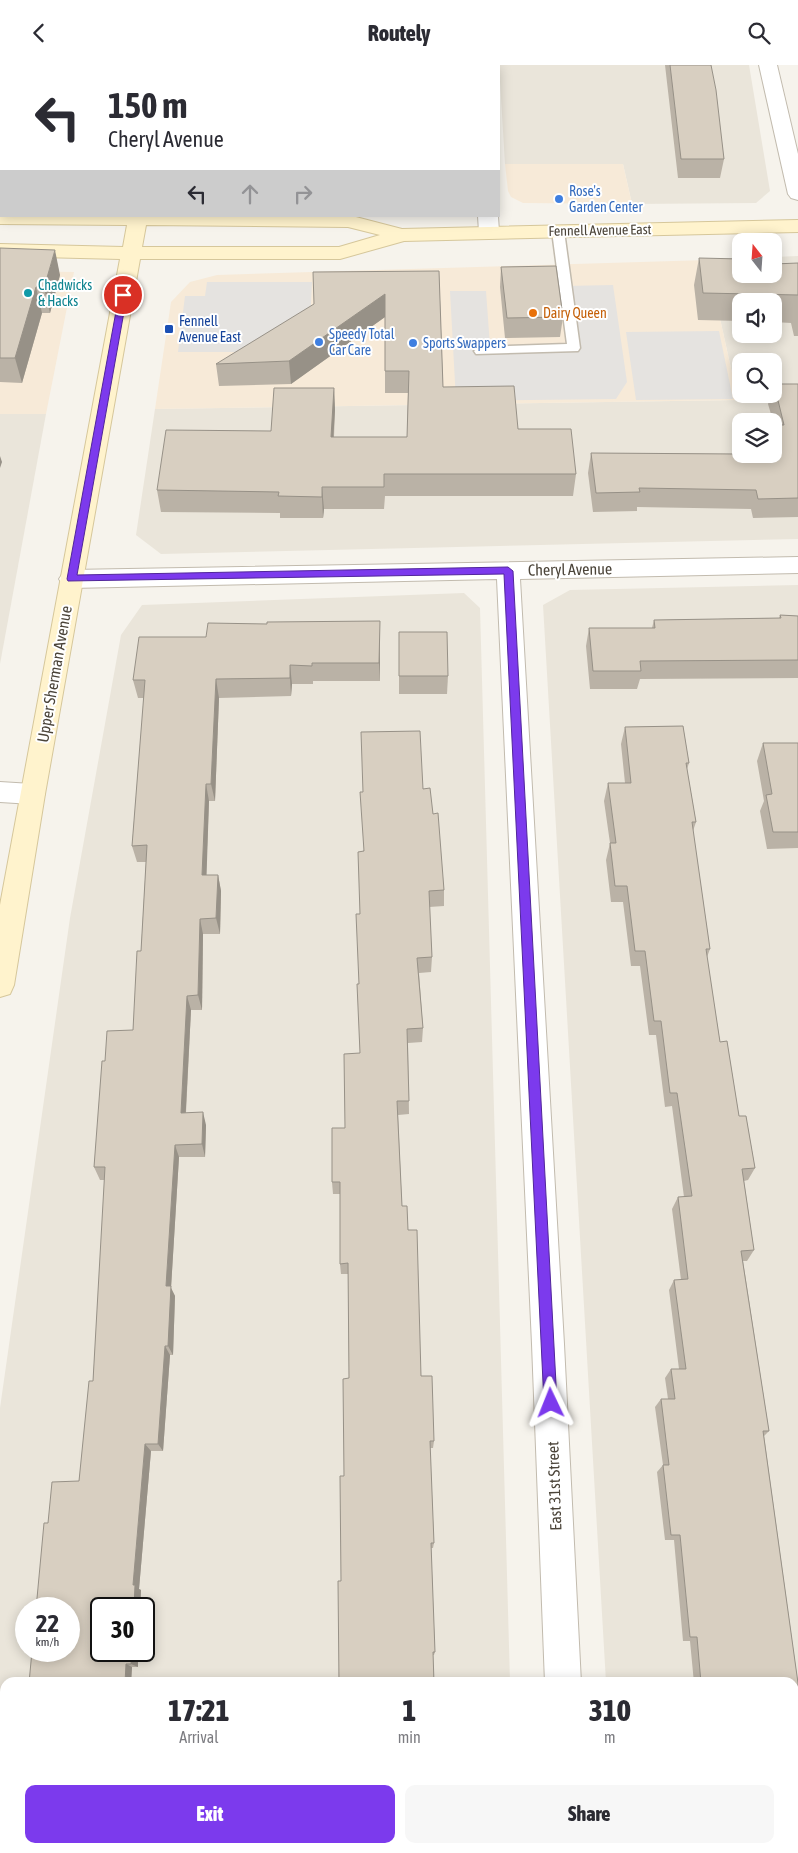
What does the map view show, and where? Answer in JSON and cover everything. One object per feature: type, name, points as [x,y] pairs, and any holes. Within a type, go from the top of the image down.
[{"type":"main road","name":"Fennell Avenue East","points":[[0,218],[348,221],[403,235]]},
{"type":"main road","name":"Upper Sherman Avenue","points":[[0,985],[32,793],[137,218]]},
{"type":"main road","name":"Fennell Avenue East","points":[[0,250],[130,253],[340,253],[403,235],[488,224],[558,231],[798,226]]},
{"type":"street","points":[[768,65],[798,194]]},
{"type":"street","name":"Cheryl Avenue","points":[[71,579],[798,565]]},
{"type":"street","name":"East 31st Street","points":[[508,571],[548,1344],[563,1677]]},
{"type":"street","points":[[0,792],[32,793]]},
{"type":"lane","points":[[480,351],[574,348],[558,231]]},
{"type":"shaded area","points":[[500,65],[749,65],[770,191],[756,203],[632,204],[623,164],[505,164]]},
{"type":"shaded area","points":[[505,164],[623,164],[632,204],[523,203],[511,197],[508,191]]},
{"type":"shaded area","points":[[798,256],[798,539],[161,554],[136,535],[155,409],[732,400],[732,403],[782,403],[782,353],[732,353],[732,373],[707,260],[732,259],[732,283],[782,283],[782,257]]},
{"type":"shaded area","points":[[707,260],[732,373],[732,400],[155,409],[171,302],[190,282],[217,275]]},
{"type":"shaded area","points":[[0,271],[74,272],[46,414],[0,414]]},
{"type":"shaded area","points":[[207,282],[312,282],[310,325],[267,352],[178,352],[185,296],[205,296]]},
{"type":"shaded area","points":[[613,285],[627,382],[616,399],[456,401],[450,291],[486,291],[490,346],[572,345],[565,286]]},
{"type":"shaded area","points":[[719,331],[732,399],[636,400],[626,332]]},
{"type":"shaded area","points":[[0,414],[46,414],[0,664]]},
{"type":"shaded area","points":[[798,585],[798,1677],[606,1677],[543,605],[570,590]]},
{"type":"shaded area","points":[[464,593],[480,608],[510,1677],[0,1677],[0,1408],[70,918],[121,635],[142,605]]},
{"type":"building","points":[[670,65],[711,65],[716,90],[724,159],[681,159]]},
{"type":"building","points":[[0,248],[55,250],[44,288],[36,287],[15,358],[0,358]]},
{"type":"building","points":[[699,258],[732,259],[732,283],[782,283],[782,264],[798,263],[798,295],[782,295],[782,293],[703,293]]},
{"type":"building","points":[[556,266],[563,317],[507,318],[501,267]]},
{"type":"building","points":[[439,271],[443,387],[514,386],[518,429],[571,429],[576,474],[384,474],[384,487],[322,487],[322,497],[278,496],[279,492],[157,490],[166,430],[271,431],[274,388],[334,388],[331,437],[407,437],[409,371],[385,371],[385,294],[289,361],[216,364],[314,304],[313,272]]},
{"type":"building","points":[[782,384],[798,384],[798,498],[758,499],[756,490],[639,488],[640,492],[596,493],[591,453],[732,454],[732,463],[782,463],[782,425],[784,425],[779,403],[782,403]]},
{"type":"building","points":[[780,615],[798,616],[798,660],[640,661],[641,671],[593,671],[589,628],[655,628],[654,620],[781,618]]},
{"type":"building","points":[[380,621],[379,663],[312,663],[312,666],[290,665],[290,678],[216,679],[211,784],[206,784],[202,875],[218,875],[216,918],[200,919],[198,995],[187,996],[181,1113],[203,1112],[202,1144],[175,1145],[166,1286],[171,1286],[168,1346],[165,1346],[158,1444],[145,1444],[133,1585],[135,1585],[134,1597],[90,1597],[90,1662],[131,1662],[131,1664],[126,1664],[125,1677],[30,1677],[31,1662],[80,1662],[80,1597],[37,1597],[44,1523],[48,1523],[52,1482],[79,1481],[89,1381],[93,1381],[105,1167],[94,1167],[102,1061],[105,1061],[107,1031],[133,1030],[137,951],[141,951],[147,845],[132,846],[145,680],[133,680],[139,637],[206,637],[208,623],[267,624],[267,622]]},
{"type":"building","points":[[399,632],[447,632],[448,676],[399,676]]},
{"type":"building","points":[[683,726],[689,763],[686,763],[696,822],[692,822],[710,949],[706,949],[720,1042],[727,1041],[739,1116],[746,1116],[755,1168],[742,1169],[754,1250],[741,1251],[769,1431],[763,1431],[797,1677],[700,1677],[697,1637],[690,1637],[680,1535],[671,1535],[663,1465],[669,1465],[661,1399],[675,1399],[671,1369],[686,1369],[674,1280],[688,1279],[678,1197],[692,1196],[677,1093],[670,1093],[661,1021],[654,1021],[645,951],[635,951],[627,886],[615,886],[610,843],[616,843],[608,783],[631,783],[625,727]]},
{"type":"building","points":[[420,731],[423,789],[430,788],[433,814],[438,813],[444,890],[429,891],[432,957],[417,958],[423,1028],[407,1029],[409,1101],[397,1101],[402,1206],[407,1206],[408,1230],[417,1230],[421,1376],[432,1376],[434,1441],[430,1441],[434,1543],[431,1543],[435,1652],[433,1652],[434,1677],[339,1677],[338,1581],[341,1581],[340,1476],[344,1476],[343,1379],[349,1378],[348,1263],[340,1264],[340,1182],[332,1182],[332,1128],[345,1128],[344,1054],[360,1053],[356,914],[360,914],[358,852],[364,851],[360,792],[363,792],[361,732]]},
{"type":"building","points":[[763,743],[798,743],[798,832],[773,832],[766,795],[772,794]]},
{"type":"place","name":"Rose's Garden Center","points":[[559,199]]},
{"type":"place","name":"Chadwicks & Hacks","points":[[28,293]]},
{"type":"place","name":"Dairy Queen","points":[[533,313]]},
{"type":"place","name":"Fennell Avenue East","points":[[169,329]]},
{"type":"place","name":"Speedy Total Car Care","points":[[319,342]]},
{"type":"place","name":"Sports Swappers","points":[[413,343]]},
{"type":"route","points":[[123,295],[71,579],[508,571],[551,1403]]}]
